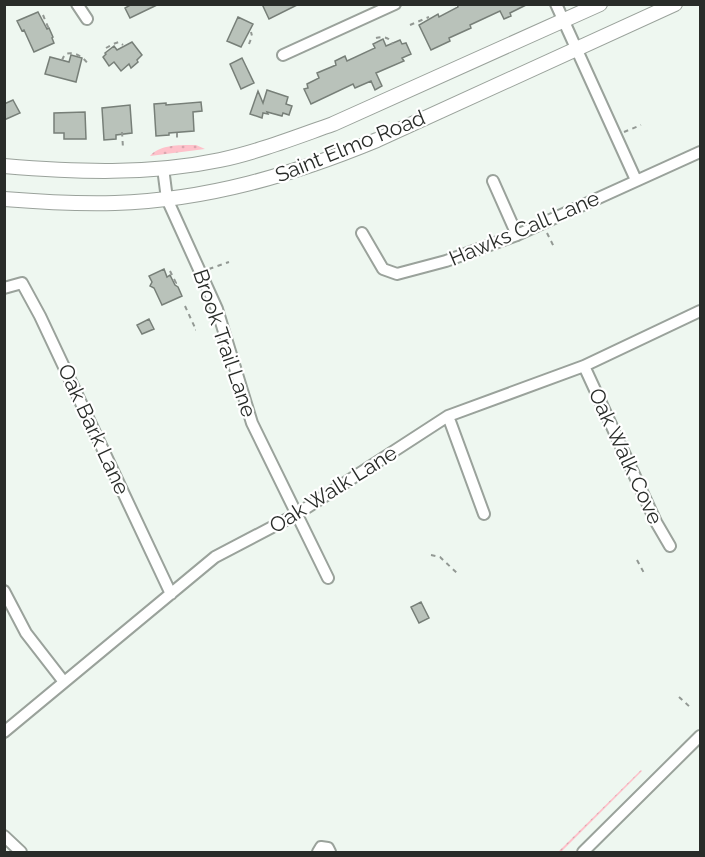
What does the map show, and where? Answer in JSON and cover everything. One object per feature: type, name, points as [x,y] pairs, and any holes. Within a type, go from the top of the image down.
[{"type":"main road","name":"Saint Elmo Road","points":[[4,166],[96,171],[163,168],[221,160],[297,137],[359,113],[600,4]]},
{"type":"main road","name":"Saint Elmo Road","points":[[4,199],[96,203],[167,199],[253,183],[292,172],[335,157],[675,4]]},
{"type":"street","points":[[77,4],[87,19]]},
{"type":"street","points":[[283,55],[395,4]]},
{"type":"street","points":[[556,4],[636,180]]},
{"type":"street","name":"Hawks Call Lane","points":[[362,233],[383,269],[397,274],[446,261],[517,235],[700,152]]},
{"type":"street","name":"Brook Trail Lane","points":[[163,168],[167,199],[217,309],[252,423],[328,578]]},
{"type":"street","points":[[493,181],[517,235]]},
{"type":"street","name":"Oak Bark Lane","points":[[4,288],[22,283],[40,316],[171,594]]},
{"type":"street","name":"Oak Walk Lane","points":[[4,732],[215,557],[297,514],[448,416],[584,366],[700,311]]},
{"type":"street","name":"Oak Walk Cove","points":[[584,366],[656,522],[670,546]]},
{"type":"street","points":[[448,416],[484,514]]},
{"type":"street","points":[[4,591],[26,633],[64,682]]},
{"type":"street","points":[[583,852],[700,736]]},
{"type":"street","points":[[4,836],[21,852]]},
{"type":"street","points":[[318,852],[321,847],[328,848],[330,852]]},
{"type":"path","points":[[43,15],[47,27]]},
{"type":"path","points":[[410,25],[429,17]]},
{"type":"path","points":[[249,44],[251,32]]},
{"type":"path","points":[[376,38],[389,39],[393,44]]},
{"type":"path","points":[[106,48],[119,42],[123,45]]},
{"type":"path","points":[[62,60],[65,54],[69,53],[82,56],[89,64]]},
{"type":"path","points":[[622,133],[641,125]]},
{"type":"path","points":[[122,132],[123,148]]},
{"type":"path","points":[[177,133],[177,141]]},
{"type":"path","points":[[546,230],[554,247]]},
{"type":"path","points":[[208,270],[229,262]]},
{"type":"path","points":[[170,271],[175,283]]},
{"type":"path","points":[[185,306],[195,330]]},
{"type":"path","points":[[431,555],[440,557],[458,574]]},
{"type":"path","points":[[637,560],[645,573],[643,574]]},
{"type":"path","points":[[679,697],[691,708]]},
{"type":"shaded area","points":[[196,145],[205,149],[150,156],[165,147]]},
{"type":"shaded area","points":[[641,770],[561,852],[558,852]]},
{"type":"building","points":[[132,4],[159,4],[130,18],[125,8]]},
{"type":"building","points":[[262,4],[299,4],[269,19]]},
{"type":"building","points":[[457,4],[528,4],[510,13],[511,16],[504,19],[500,11],[470,25],[471,28],[449,38],[450,41],[431,50],[419,25],[438,14],[439,17],[458,7]]},
{"type":"building","points":[[38,12],[47,29],[49,28],[54,43],[34,52],[24,30],[22,31],[17,21]]},
{"type":"building","points":[[238,17],[253,24],[241,47],[227,41]]},
{"type":"building","points":[[383,39],[386,46],[400,40],[402,44],[406,43],[411,54],[402,58],[404,61],[376,73],[382,86],[375,90],[371,81],[355,88],[353,84],[311,104],[304,89],[308,88],[307,84],[319,78],[317,73],[336,65],[335,61],[345,56],[347,61],[375,48],[373,44]]},
{"type":"building","points":[[132,42],[142,55],[137,60],[138,62],[131,68],[129,64],[121,71],[114,62],[109,66],[103,57],[105,53],[114,46],[117,50]]},
{"type":"building","points":[[71,55],[82,58],[76,82],[45,74],[50,57],[69,62]]},
{"type":"building","points":[[242,58],[254,83],[241,89],[230,64]]},
{"type":"building","points":[[267,90],[288,97],[286,104],[292,106],[289,115],[283,113],[282,116],[267,112],[268,114],[263,113],[262,118],[250,114],[258,91],[263,103]]},
{"type":"building","points":[[13,100],[20,113],[4,120],[4,104]]},
{"type":"building","points":[[201,102],[202,111],[193,112],[194,131],[156,136],[154,104]]},
{"type":"building","points":[[130,105],[132,133],[116,135],[116,139],[104,140],[102,108]]},
{"type":"building","points":[[85,112],[86,139],[64,139],[64,133],[54,133],[54,113]]},
{"type":"building","points":[[164,269],[167,277],[170,275],[182,296],[162,305],[154,288],[150,286],[152,282],[149,276]]},
{"type":"building","points":[[149,319],[154,329],[142,334],[137,325]]},
{"type":"building","points":[[421,602],[429,618],[419,623],[411,607]]}]
